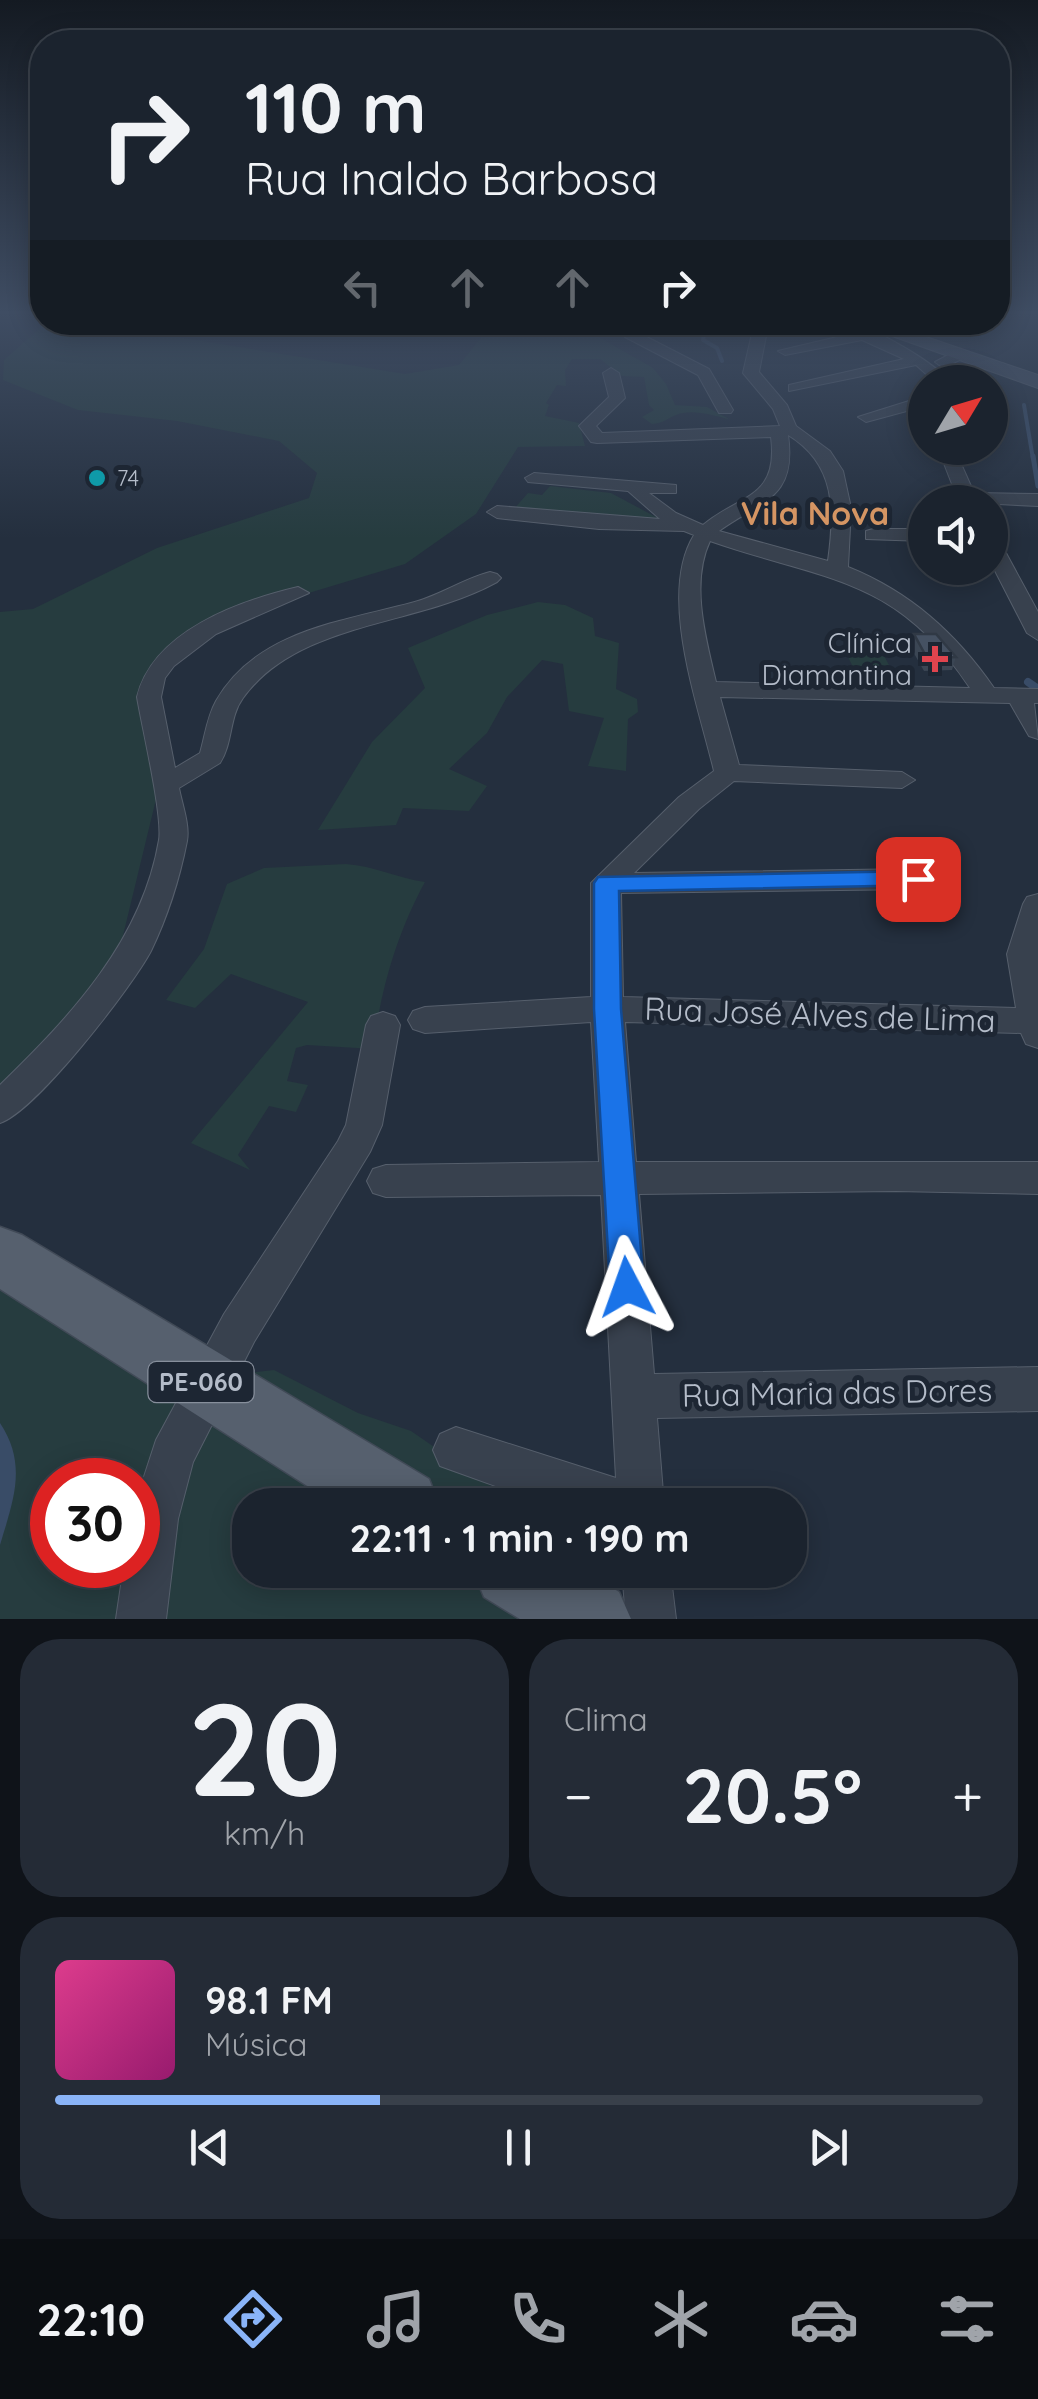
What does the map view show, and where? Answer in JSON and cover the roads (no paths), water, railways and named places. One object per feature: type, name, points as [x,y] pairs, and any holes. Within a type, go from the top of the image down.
[{"type":"main road","name":"PE-060","points":[[0,1256],[375,1488]]},
{"type":"main road","points":[[540,1588],[592,1619]]},
{"type":"street","points":[[615,388],[617,398],[587,426],[597,438],[784,430],[828,456],[838,475],[842,532],[838,571]]},
{"type":"street","points":[[725,410],[727,388]]},
{"type":"street","points":[[498,512],[697,529],[766,492],[777,480],[784,430],[781,408],[751,388]]},
{"type":"street","points":[[866,417],[908,406]]},
{"type":"street","points":[[534,478],[669,489]]},
{"type":"street","points":[[633,486],[648,506],[697,529],[838,571],[919,615],[944,637],[986,696]]},
{"type":"street","points":[[1008,500],[1038,500]]},
{"type":"street","points":[[697,529],[692,586],[694,626],[728,773]]},
{"type":"street","points":[[873,535],[908,535]]},
{"type":"street","points":[[1008,576],[1038,633]]},
{"type":"street","points":[[168,784],[211,758],[227,701],[254,666],[275,652],[454,596],[490,578]]},
{"type":"street","points":[[0,1108],[50,1059],[136,949],[174,837],[168,784],[149,696],[151,680],[164,664],[211,628],[250,607],[298,593]]},
{"type":"street","points":[[708,689],[1029,696],[1038,732]]},
{"type":"street","points":[[640,1488],[607,1009],[606,883],[690,803],[728,773],[902,780]]},
{"type":"street","points":[[606,883],[918,879]]},
{"type":"street","points":[[1036,1028],[1023,954],[1038,904]]},
{"type":"street","name":"Rua José Alves de Lima","points":[[425,1020],[607,1009],[1036,1028]]},
{"type":"street","points":[[141,1619],[154,1520],[172,1456],[239,1328],[351,1152],[364,1124],[383,1024]]},
{"type":"street","points":[[386,1181],[1038,1178]]},
{"type":"street","name":"Rua Maria das Dores","points":[[635,1396],[1038,1389]]},
{"type":"street","points":[[456,1450],[566,1488]]},
{"type":"street","points":[[648,1588],[651,1619]]},
{"type":"water","points":[[0,1423],[9,1438],[16,1468],[13,1498],[0,1545]]},
{"type":"waterway","points":[[1024,405],[1033,459]]},
{"type":"waterway","points":[[1033,456],[1038,486]]},
{"type":"waterway","points":[[1028,682],[1038,689]]},
{"type":"place","name":"74","points":[[97,478]]},
{"type":"place","name":"Clínica Diamantina","points":[[935,659]]},
{"type":"district","name":"Vila Nova","points":[[815,514]]}]
